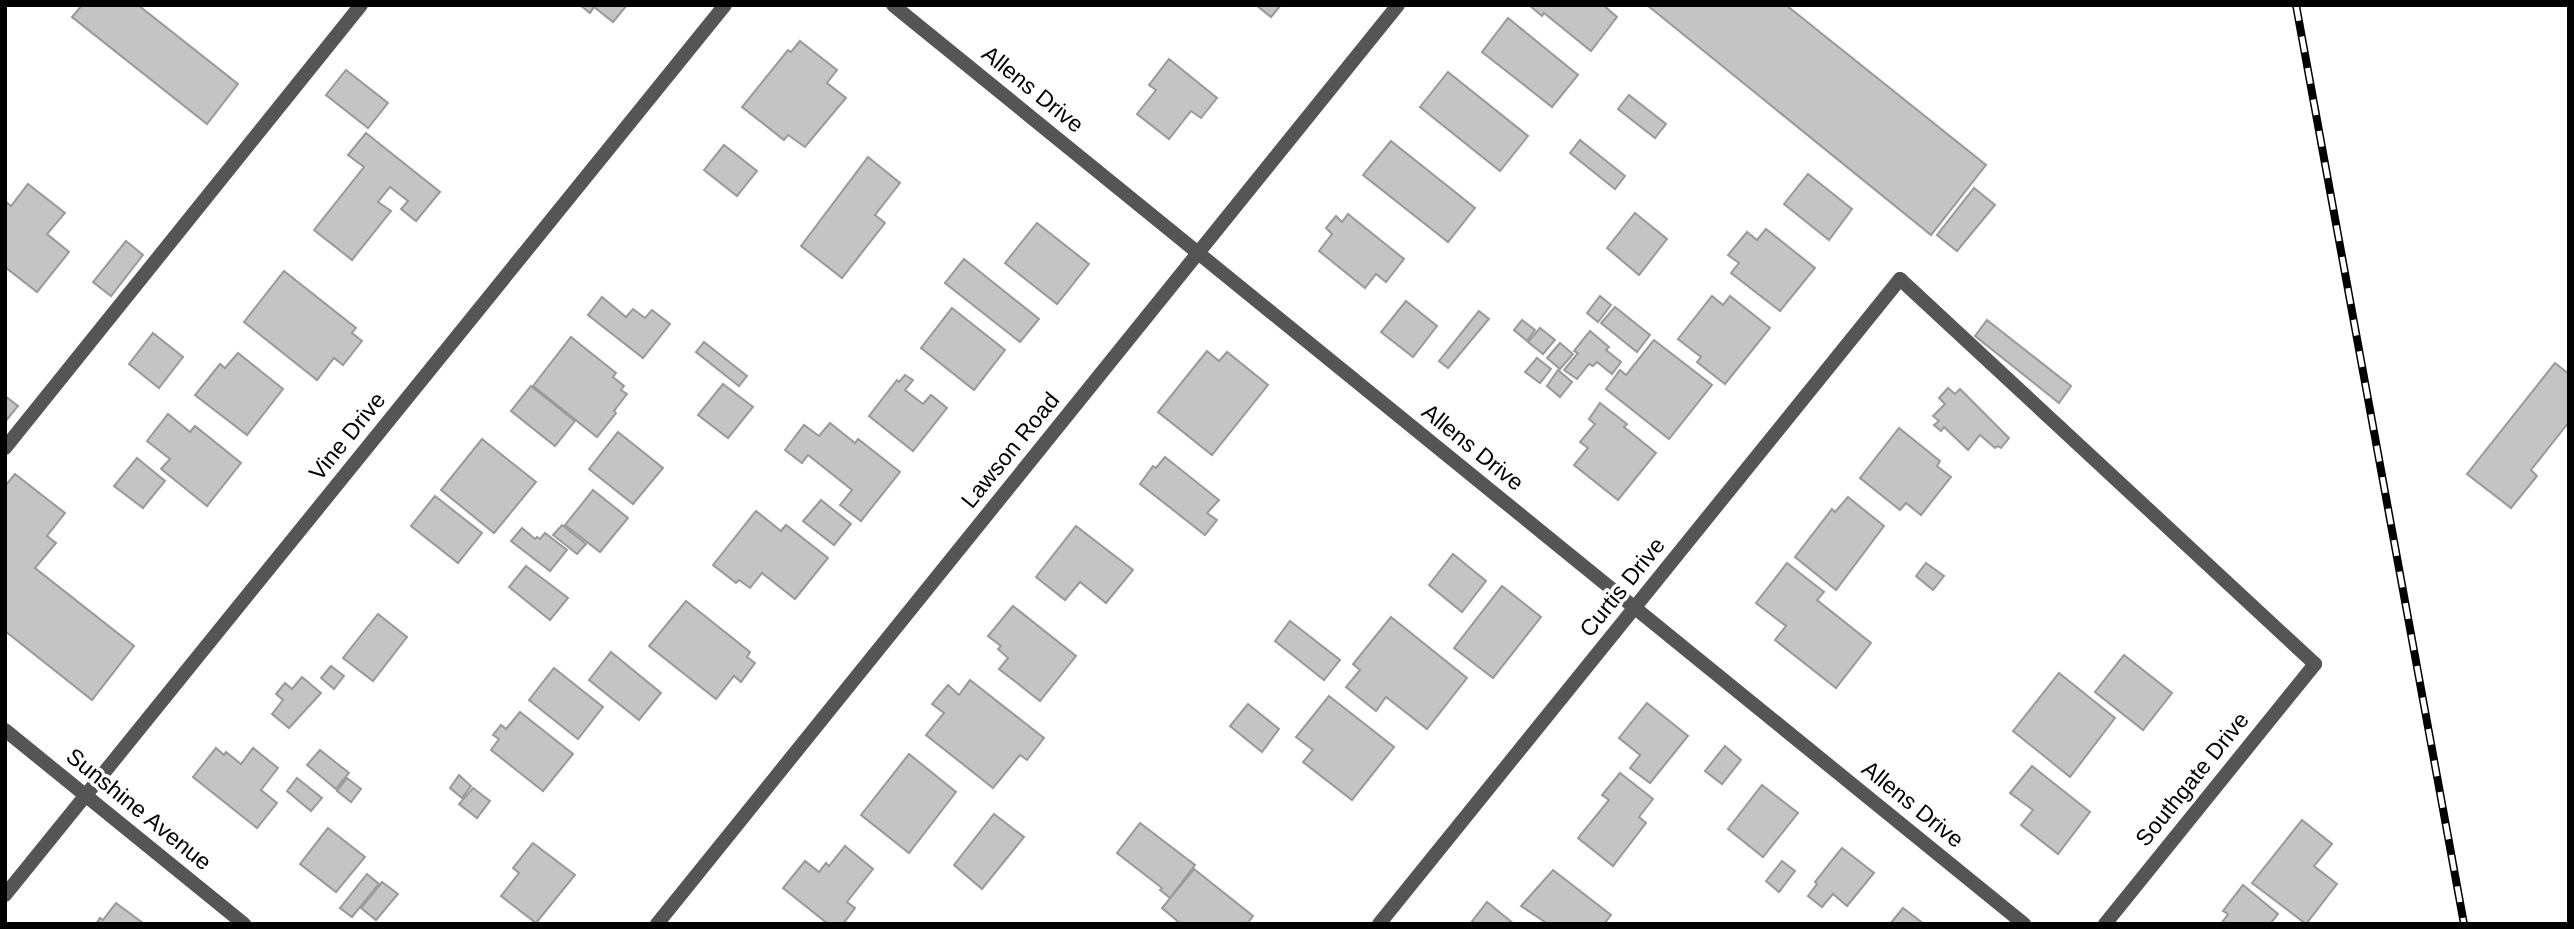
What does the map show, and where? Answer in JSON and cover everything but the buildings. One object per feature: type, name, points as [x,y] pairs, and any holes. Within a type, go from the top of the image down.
[{"type":"street","points":[[5,448],[361,5]]},
{"type":"street","name":"Vine Drive","points":[[5,895],[724,5]]},
{"type":"street","name":"Allens Drive","points":[[893,5],[2024,924]]},
{"type":"street","name":"Lawson Road","points":[[657,924],[1398,5]]},
{"type":"street","name":"Curtis Drive","points":[[1379,924],[1900,279],[2315,664]]},
{"type":"street","name":"Southgate Drive","points":[[2105,924],[2315,664]]},
{"type":"street","name":"Sunshine Avenue","points":[[5,730],[244,924]]},
{"type":"railway","points":[[2296,5],[2464,924]]}]
